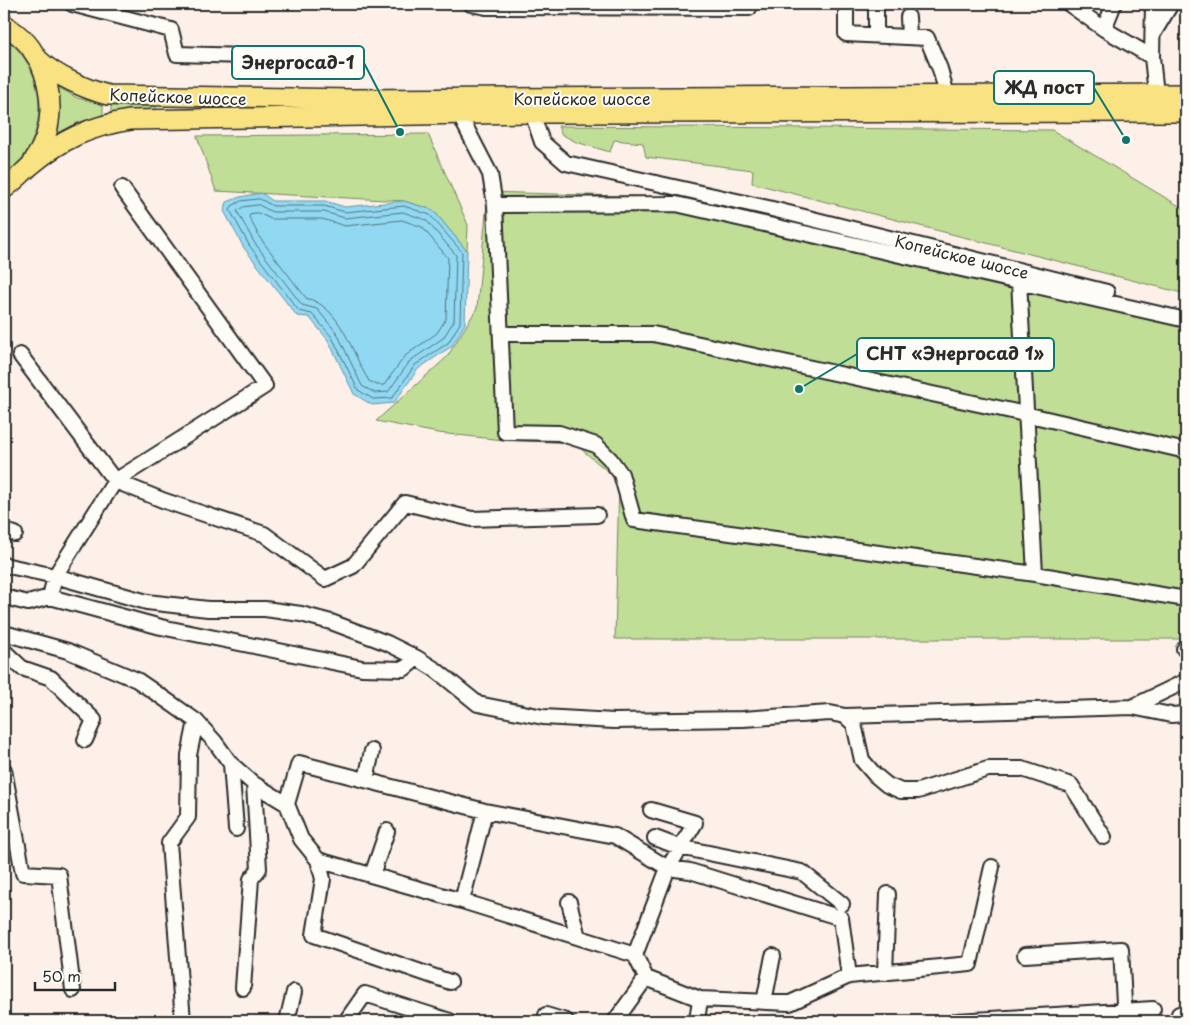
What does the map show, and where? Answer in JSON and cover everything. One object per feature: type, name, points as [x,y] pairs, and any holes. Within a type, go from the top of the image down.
[{"type":"main road","name":"Копейское шоссе","points":[[4,24],[18,34],[39,60],[93,92],[108,95],[351,100],[1186,94]]},
{"type":"main road","points":[[29,167],[44,143],[50,115],[49,86],[39,60]]},
{"type":"main road","name":"Копейское шоссе","points":[[4,188],[54,147],[87,130],[108,123],[130,120],[532,113],[1186,112]]},
{"type":"street","points":[[72,4],[171,30],[177,54],[319,58]]},
{"type":"street","points":[[471,4],[486,7],[749,8],[750,4]]},
{"type":"street","points":[[846,4],[846,34],[927,38],[940,69],[947,95]]},
{"type":"street","points":[[876,4],[876,35]]},
{"type":"street","points":[[1069,4],[1104,29],[1152,57]]},
{"type":"street","points":[[1104,29],[1114,4]]},
{"type":"street","points":[[1153,4],[1152,57],[1156,94]]},
{"type":"street","points":[[1153,35],[1170,4]]},
{"type":"street","points":[[908,17],[908,36]]},
{"type":"street","name":"Копейское шоссе","points":[[532,113],[542,142],[566,163],[768,208],[1186,312]]},
{"type":"street","points":[[459,114],[490,174],[495,205],[505,432],[559,433],[596,445],[621,474],[634,520],[1035,574],[1186,599]]},
{"type":"street","points":[[50,597],[55,576],[115,481],[265,386],[122,188]]},
{"type":"street","points":[[495,205],[676,204],[1186,320]]},
{"type":"street","points":[[1019,281],[1035,574]]},
{"type":"street","points":[[501,334],[653,334],[1186,450]]},
{"type":"street","points":[[20,355],[115,481],[165,502],[264,534],[325,579],[353,566],[405,503],[472,519],[597,514]]},
{"type":"street","points":[[4,565],[55,576],[147,602],[208,608],[265,609],[301,614],[332,622],[387,643],[417,658],[436,670],[478,704],[543,717],[614,721],[743,719],[830,713],[845,716],[1132,707],[1171,715],[1186,714]]},
{"type":"street","points":[[4,597],[28,603],[50,597],[161,627],[362,668],[404,669],[417,658]]},
{"type":"street","points":[[4,633],[68,652],[137,680],[196,721],[231,764],[254,784],[287,804],[301,839],[318,860],[323,879],[314,935],[450,982]]},
{"type":"street","points":[[4,651],[22,668],[51,678],[94,720],[85,740]]},
{"type":"street","points":[[1132,707],[1186,681]]},
{"type":"street","points":[[845,716],[854,724],[862,760],[887,785],[901,791],[918,792],[988,769],[1022,769],[1070,785],[1104,838]]},
{"type":"street","points":[[184,1021],[169,843],[188,817],[189,755],[196,721]]},
{"type":"street","points":[[366,780],[372,751]]},
{"type":"street","points":[[287,804],[299,763],[485,811],[616,836],[668,868],[690,871],[841,918],[849,976]]},
{"type":"street","points":[[231,764],[236,829]]},
{"type":"street","points":[[4,770],[23,873],[59,875],[73,990]]},
{"type":"street","points":[[243,988],[251,878],[259,870],[254,784]]},
{"type":"street","points":[[651,810],[695,823],[668,868],[635,955],[646,978],[700,999],[790,1003],[849,976],[970,964],[992,867]]},
{"type":"street","points":[[462,901],[485,811]]},
{"type":"street","points":[[372,875],[387,831]]},
{"type":"street","points":[[654,838],[679,848],[802,872],[842,904]]},
{"type":"street","points":[[318,860],[462,901],[635,955]]},
{"type":"street","points":[[885,973],[888,894]]},
{"type":"street","points":[[568,902],[578,937]]},
{"type":"street","points":[[1025,955],[1121,949],[1125,1016]]},
{"type":"street","points":[[764,1002],[773,956]]},
{"type":"street","points":[[615,1021],[646,978]]},
{"type":"street","points":[[287,1021],[294,992]]},
{"type":"street","points":[[346,1021],[365,994],[450,1021]]},
{"type":"street","points":[[696,1021],[700,999]]},
{"type":"street","points":[[957,1021],[1125,1016],[1153,1009]]},
{"type":"street","points":[[546,1015],[566,1021]]},
{"type":"green space","points":[[4,38],[19,52],[30,69],[37,87],[39,107],[37,127],[30,145],[19,162],[4,176]]},
{"type":"green space","points":[[53,84],[77,98],[103,104],[103,115],[77,123],[52,138]]},
{"type":"green space","points":[[111,106],[156,106],[156,110],[111,113]]},
{"type":"green space","points":[[558,126],[1052,130],[1186,210],[1186,294],[752,183],[753,170],[646,157],[643,143],[614,140],[610,152],[576,142],[561,134]]},
{"type":"green space","points":[[428,134],[468,225],[467,251],[433,210],[404,201],[216,191],[197,136]]},
{"type":"green space","points":[[488,192],[718,199],[1186,317],[1186,639],[615,639],[619,481],[574,443],[504,440],[438,433],[376,421],[447,357],[477,308]]},
{"type":"water","points":[[261,193],[273,201],[325,201],[345,207],[404,201],[433,210],[467,251],[465,324],[452,346],[418,369],[394,403],[372,405],[354,394],[328,340],[309,317],[297,316],[244,248],[224,211],[227,202],[240,197]]},
{"type":"place","name":"Энергосад-1","points":[[400,132]]},
{"type":"place","name":"ЖД пост","points":[[1126,140]]},
{"type":"place","name":"СНТ «Энергосад 1»","points":[[799,389]]}]
